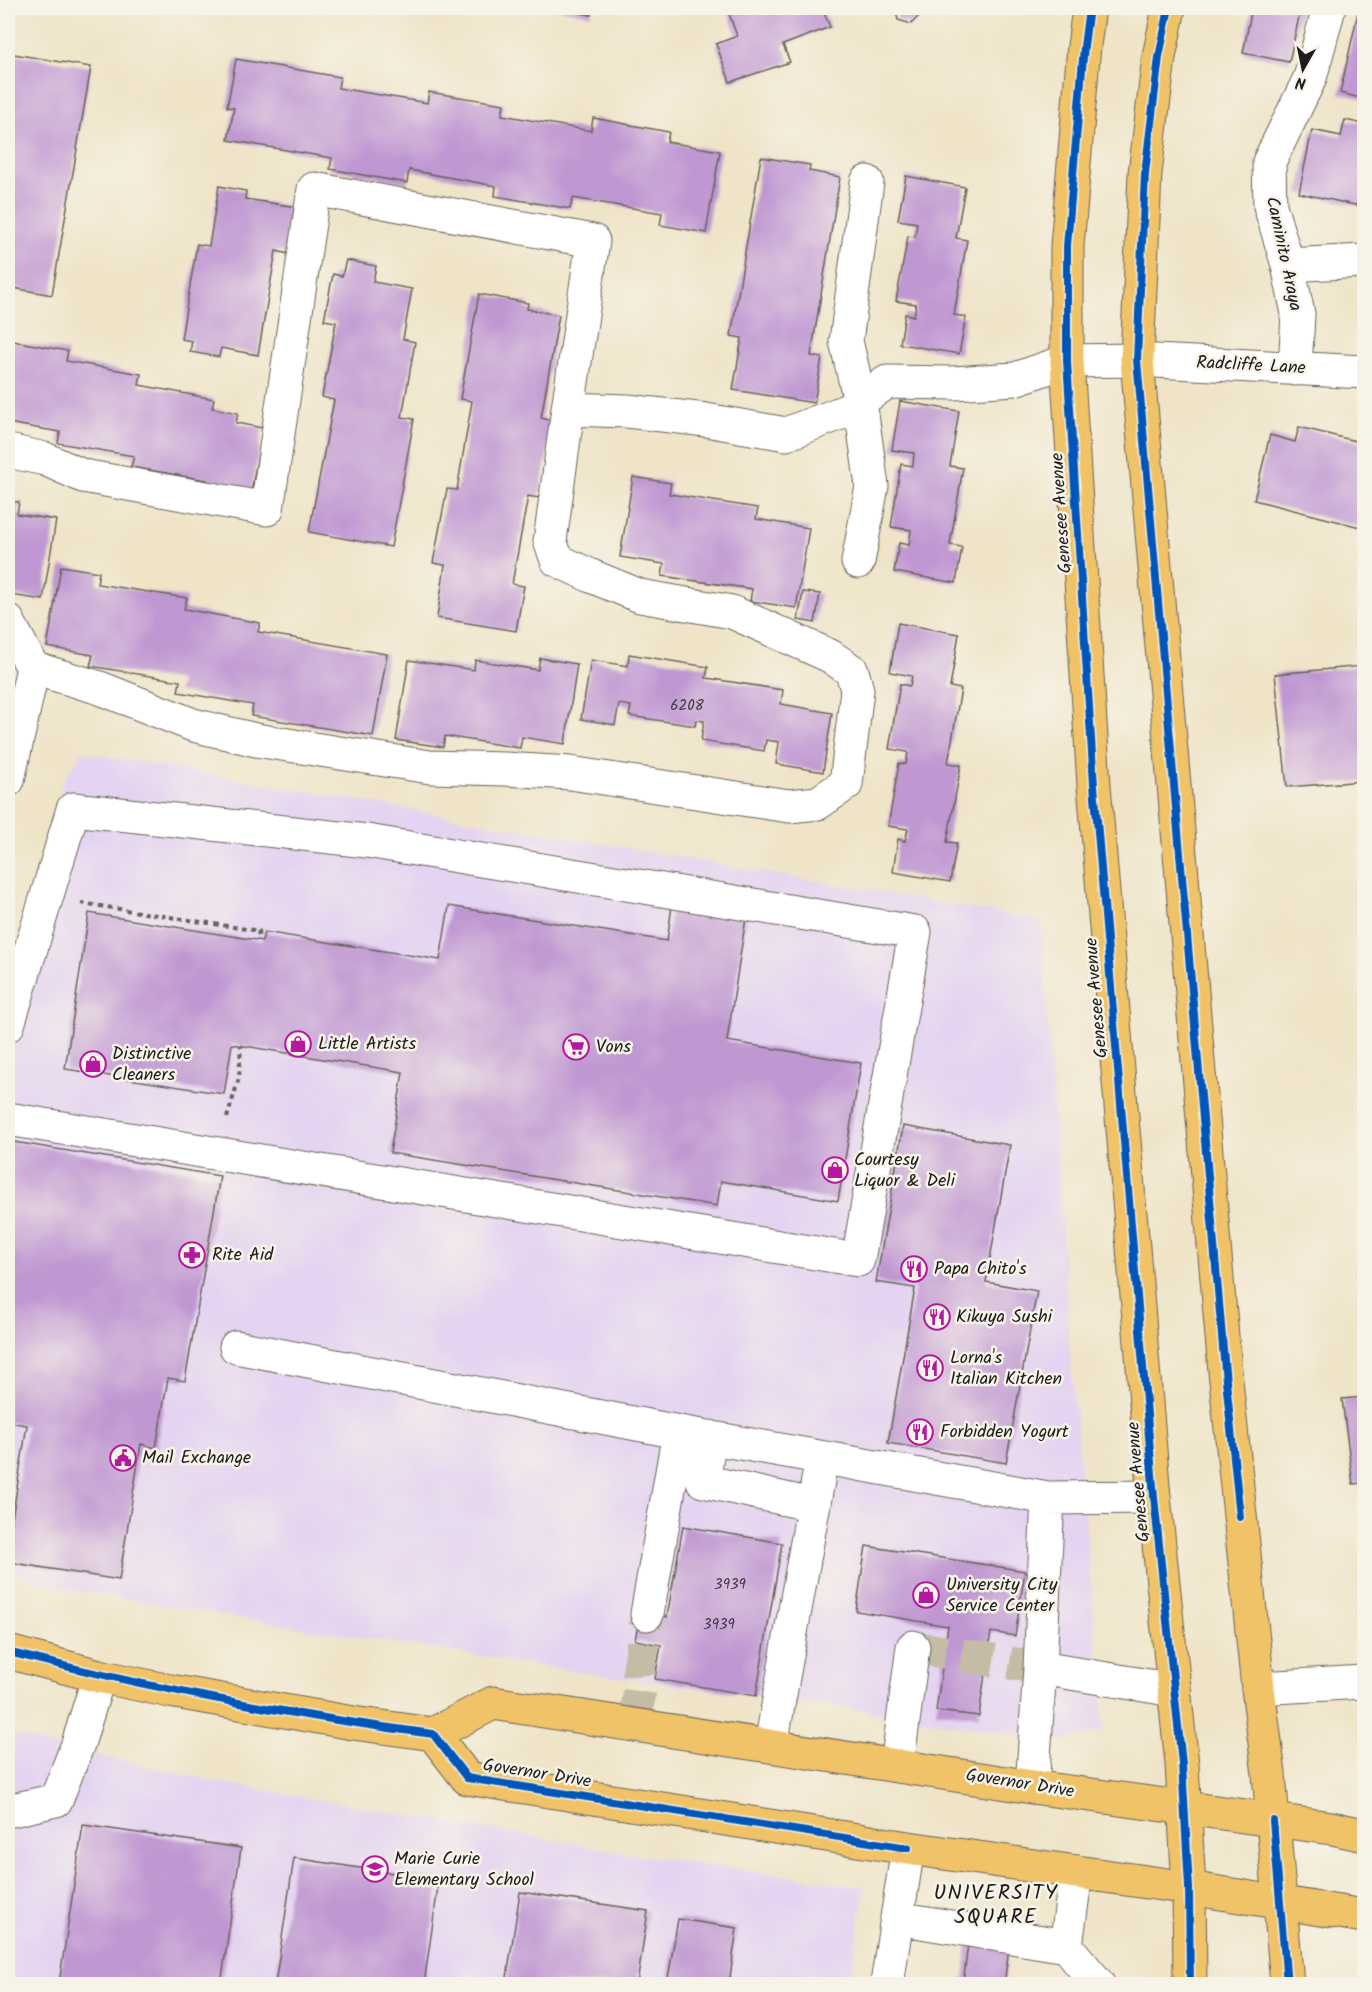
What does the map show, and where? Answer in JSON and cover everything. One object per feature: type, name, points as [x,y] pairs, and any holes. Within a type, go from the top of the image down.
[{"type":"main road","name":"Genesee Avenue","points":[[1089,8],[1067,246],[1067,361],[1094,785],[1154,1497],[1182,1764],[1189,1888],[1190,1984]]},
{"type":"main road","points":[[1169,8],[1159,57],[1145,173],[1137,360],[1225,1371],[1273,1821],[1287,1984]]},
{"type":"main road","points":[[8,1652],[99,1676],[170,1691],[353,1724],[433,1734]]},
{"type":"main road","name":"Governor Drive","points":[[1365,1835],[1332,1828],[1032,1787],[493,1703],[433,1734],[467,1778],[908,1848],[1365,1916]]},
{"type":"street","name":"Caminito Araya","points":[[1295,369],[1298,315],[1288,265],[1270,206],[1269,162],[1311,78],[1329,8]]},
{"type":"street","points":[[858,562],[872,486],[860,401],[846,341],[867,182]]},
{"type":"street","points":[[8,451],[45,459],[83,476],[267,509],[314,189],[593,241],[550,541],[557,560],[640,596],[732,612],[830,656],[852,671],[857,690],[846,784],[818,803],[789,806],[570,773],[429,767],[256,740],[193,725],[100,688],[33,668]]},
{"type":"street","points":[[1288,265],[1365,261]]},
{"type":"street","name":"Radcliffe Lane","points":[[568,410],[627,411],[684,417],[786,434],[846,411],[887,382],[954,383],[1016,379],[1067,361],[1137,360],[1365,372]]},
{"type":"street","points":[[8,621],[33,668],[8,780]]},
{"type":"street","points":[[8,1025],[74,809],[367,840],[915,932],[858,1260],[8,1119]]},
{"type":"street","points":[[236,1347],[822,1458],[1048,1498],[1154,1497]]},
{"type":"street","points":[[694,1434],[703,1481],[813,1505]]},
{"type":"street","points":[[647,1614],[694,1434]]},
{"type":"street","points":[[771,1745],[822,1458]]},
{"type":"street","points":[[1032,1787],[1048,1498]]},
{"type":"street","points":[[897,1766],[913,1647]]},
{"type":"street","points":[[1040,1668],[1174,1690]]},
{"type":"street","points":[[8,1811],[56,1800],[78,1744],[99,1676]]},
{"type":"street","points":[[1258,1688],[1365,1682]]},
{"type":"street","points":[[887,1984],[908,1848]]},
{"type":"street","points":[[1076,1872],[1066,1946],[1092,1983]]},
{"type":"street","points":[[897,1918],[1066,1946]]},
{"type":"path","points":[[46,898],[259,932],[257,940]]},
{"type":"path","points":[[218,1154],[229,1106],[239,1078],[241,1046]]},
{"type":"shaded area","points":[[82,752],[1041,921],[1070,1352],[1104,1730],[1060,1741],[846,1708],[598,1675],[50,1586],[8,1572],[8,977],[64,779]]},
{"type":"shaded area","name":"Marie Curie Elementary School","points":[[8,1733],[217,1782],[620,1852],[865,1887],[850,1984],[8,1984]]},
{"type":"building","points":[[555,8],[592,8],[591,15]]},
{"type":"building","points":[[735,8],[822,8],[830,27],[783,45],[790,62],[730,82],[716,44],[737,36],[728,11]]},
{"type":"building","points":[[895,8],[919,8],[921,14],[911,24],[898,20]]},
{"type":"building","points":[[1252,8],[1301,8],[1289,62],[1243,53]]},
{"type":"building","points":[[1359,8],[1364,8],[1364,99],[1340,93]]},
{"type":"building","points":[[8,53],[91,67],[52,295],[8,287]]},
{"type":"building","points":[[236,59],[340,77],[338,88],[427,103],[429,92],[504,104],[502,115],[591,131],[593,118],[669,132],[667,142],[720,151],[706,233],[660,225],[662,213],[573,198],[570,209],[495,196],[496,186],[409,170],[407,183],[330,169],[332,158],[228,140],[234,108],[227,107]]},
{"type":"building","points":[[1345,120],[1364,124],[1364,207],[1299,193],[1312,130],[1341,136]]},
{"type":"building","points":[[761,157],[810,165],[809,171],[840,177],[811,356],[822,358],[814,403],[733,390],[742,338],[731,336]]},
{"type":"building","points":[[906,176],[965,187],[956,238],[967,240],[954,315],[966,317],[959,354],[900,344],[905,314],[914,316],[916,304],[896,301],[908,236],[915,237],[917,223],[898,220]]},
{"type":"building","points":[[219,186],[246,191],[245,199],[296,207],[289,254],[276,251],[258,355],[221,348],[219,357],[190,352],[192,341],[181,339],[197,244],[209,246]]},
{"type":"building","points":[[346,260],[376,266],[373,282],[412,289],[403,339],[415,342],[402,417],[414,419],[391,547],[309,532],[334,400],[322,397],[336,322],[324,320],[333,274],[342,276]]},
{"type":"building","points":[[479,294],[528,303],[527,309],[559,315],[541,418],[553,421],[539,498],[528,496],[512,584],[524,586],[516,631],[437,618],[445,565],[433,563],[447,489],[457,490],[472,401],[460,399]]},
{"type":"building","points":[[8,340],[68,351],[66,361],[141,374],[139,385],[214,399],[212,408],[238,413],[236,423],[263,428],[250,498],[205,491],[207,480],[131,467],[134,456],[58,443],[60,432],[8,423]]},
{"type":"building","points":[[900,401],[959,411],[950,466],[963,468],[950,545],[962,547],[956,583],[894,572],[899,543],[909,545],[911,530],[891,527],[901,464],[913,466],[914,453],[892,450]]},
{"type":"building","points":[[1299,427],[1364,443],[1364,528],[1254,500],[1270,435],[1295,442]]},
{"type":"building","points":[[633,477],[671,483],[669,494],[758,508],[756,519],[809,528],[796,608],[750,601],[752,589],[662,576],[664,564],[620,557]]},
{"type":"building","points":[[8,501],[19,502],[17,514],[56,520],[43,600],[10,595],[12,585],[8,584]]},
{"type":"building","points":[[61,566],[99,572],[97,584],[187,598],[184,609],[260,623],[258,632],[387,654],[373,736],[251,716],[253,705],[178,692],[180,681],[90,666],[93,655],[47,647]]},
{"type":"building","points":[[803,592],[820,594],[815,623],[798,620]]},
{"type":"building","points":[[898,623],[959,634],[950,687],[961,689],[948,763],[961,765],[947,842],[957,843],[950,882],[893,872],[898,839],[905,841],[908,829],[888,826],[899,763],[906,764],[908,752],[889,749],[900,684],[910,686],[912,676],[890,672]]},
{"type":"building","points":[[629,654],[708,667],[706,678],[783,690],[781,704],[832,713],[823,772],[776,764],[779,742],[766,740],[764,751],[701,741],[704,721],[696,720],[695,726],[629,716],[631,706],[619,704],[615,725],[581,719],[591,660],[628,666]]},
{"type":"building","points":[[540,658],[577,664],[565,744],[522,737],[520,748],[445,736],[443,747],[396,740],[409,660],[474,670],[475,660],[538,670]]},
{"type":"building","points":[[1364,666],[1364,781],[1287,787],[1275,674]]},
{"type":"building","points":[[673,899],[747,911],[727,1041],[861,1063],[838,1201],[721,1181],[717,1206],[390,1153],[403,1072],[232,1044],[224,1094],[65,1069],[89,913],[262,941],[264,932],[440,960],[449,906],[667,941]]},
{"type":"building","points":[[903,1126],[1010,1145],[986,1282],[1037,1291],[1006,1463],[888,1443],[915,1288],[876,1282]]},
{"type":"building","points":[[8,1141],[220,1176],[185,1381],[168,1378],[156,1448],[141,1444],[119,1580],[8,1562],[8,1544],[27,1425],[8,1422]]},
{"type":"building","points":[[1364,1397],[1364,1483],[1353,1484],[1342,1399]]},
{"type":"building","points":[[683,1526],[782,1543],[756,1696],[655,1679],[661,1645],[635,1640],[640,1613],[667,1617]]},
{"type":"building","points":[[866,1546],[1025,1571],[1015,1636],[991,1632],[979,1716],[936,1711],[948,1626],[856,1611]]},
{"type":"building","points":[[83,1825],[241,1848],[221,1984],[59,1984]]},
{"type":"building","points":[[294,1858],[439,1880],[424,1984],[275,1984]]},
{"type":"building","points":[[520,1892],[648,1911],[637,1984],[506,1984]]},
{"type":"building","points":[[678,1919],[737,1928],[729,1984],[667,1984]]},
{"type":"building","points":[[969,1935],[1010,1941],[1004,1984],[963,1984]]},
{"type":"tunnel","points":[[635,1724],[640,1689],[639,1670],[647,1614]]},
{"type":"tunnel","points":[[913,1647],[1040,1668]]},
{"type":"cycle path","points":[[1089,8],[1067,246],[1067,361],[1094,785],[1154,1497],[1182,1764],[1189,1888],[1190,1984]]},
{"type":"cycle path","points":[[1169,8],[1159,57],[1145,173],[1137,360],[1225,1371],[1240,1517]]},
{"type":"cycle path","points":[[8,1652],[219,1699],[433,1734],[467,1778],[908,1848]]},
{"type":"cycle path","points":[[1273,1821],[1287,1984]]},
{"type":"place","name":"Little Artists","points":[[298,1044]]},
{"type":"place","name":"Vons","points":[[576,1047]]},
{"type":"place","name":"Distinctive Cleaners","points":[[93,1064]]},
{"type":"place","name":"Courtesy Liquor & Deli","points":[[835,1170]]},
{"type":"place","name":"Rite Aid","points":[[192,1255]]},
{"type":"place","name":"Papa Chito's","points":[[914,1269]]},
{"type":"place","name":"Kikuya Sushi","points":[[937,1317]]},
{"type":"place","name":"Lorna's Italian Kitchen","points":[[930,1368]]},
{"type":"place","name":"Forbidden Yogurt","points":[[920,1432]]},
{"type":"place","name":"Mail Exchange","points":[[123,1458]]},
{"type":"place","name":"University City Service Center","points":[[926,1595]]},
{"type":"place","name":"Marie Curie Elementary School","points":[[375,1869]]},
{"type":"district","name":"UNIVERSITY SQUARE","points":[[996,1905]]}]
